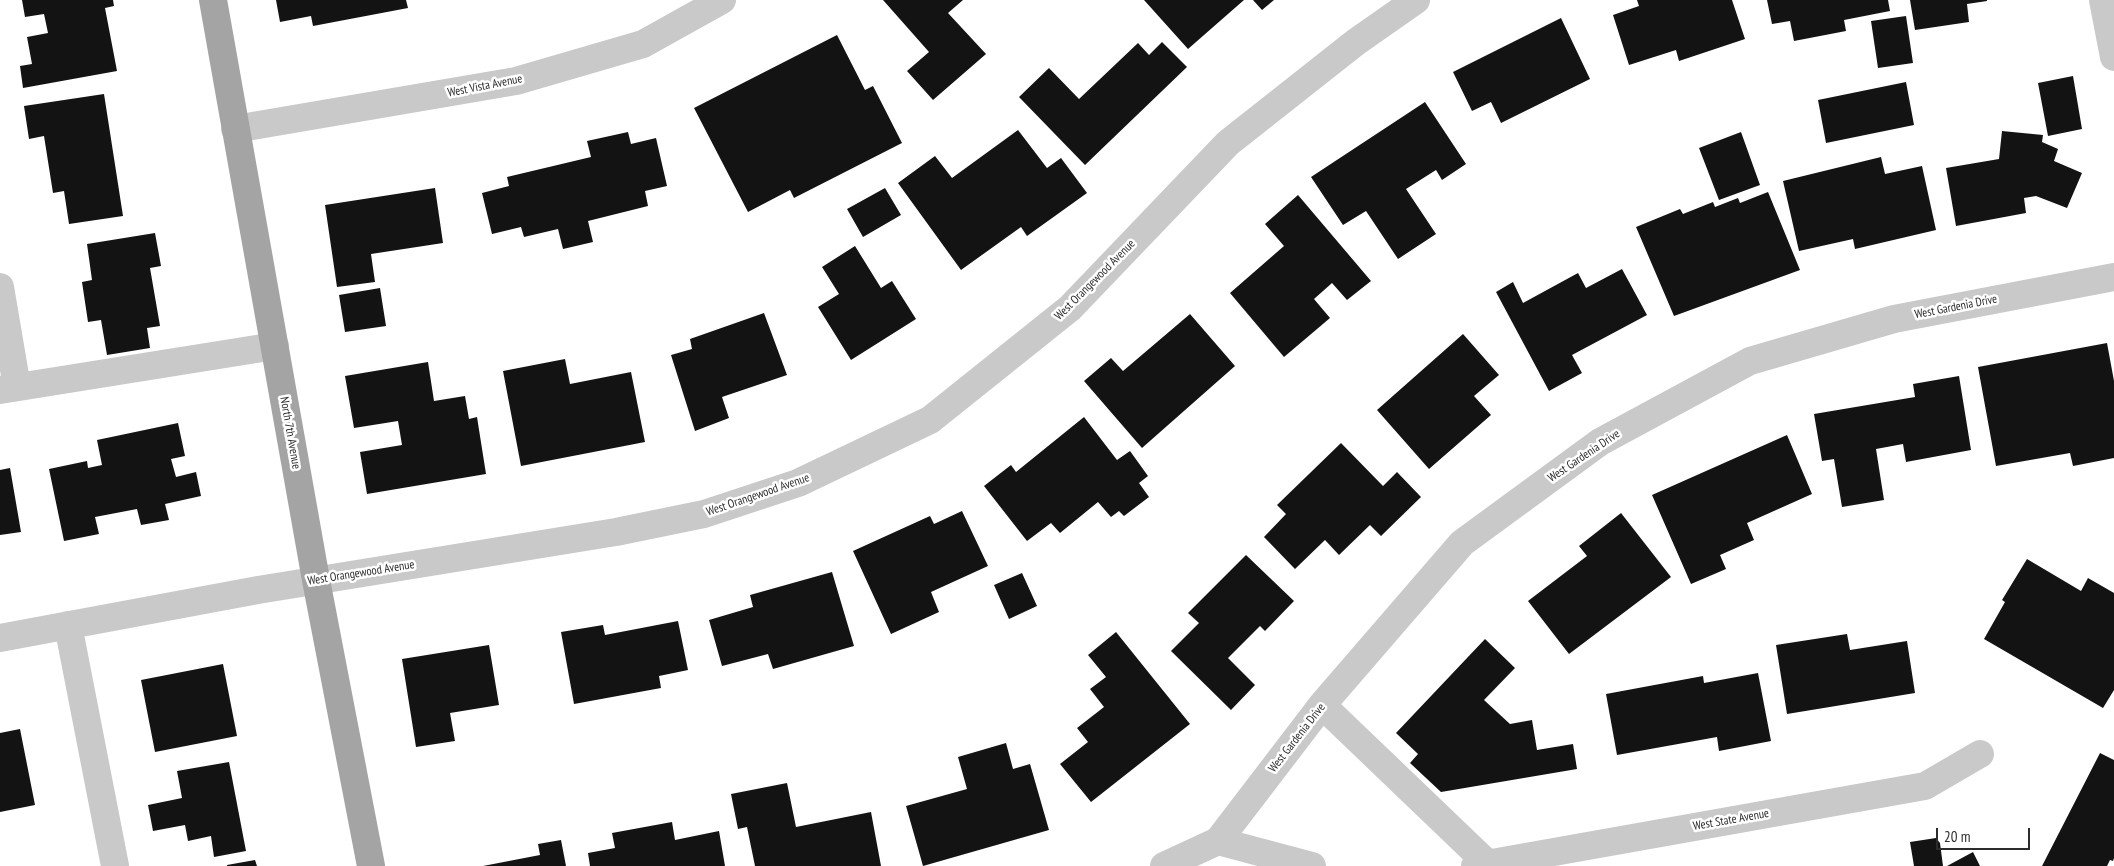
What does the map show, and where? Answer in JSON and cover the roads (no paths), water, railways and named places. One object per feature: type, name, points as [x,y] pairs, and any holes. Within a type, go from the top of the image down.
[{"type":"main road","name":"North 7th Avenue","points":[[213,0],[316,580],[371,866]]},
{"type":"street","name":"West Vista Avenue","points":[[235,129],[516,82],[643,44],[722,0]]},
{"type":"street","name":"West Orangewood Avenue","points":[[0,638],[316,580],[616,532],[704,514],[798,483],[930,420],[1070,308],[1228,143],[1356,42],[1416,0]]},
{"type":"street","points":[[2103,0],[2114,57]]},
{"type":"street","name":"West Gardenia Drive","points":[[1218,841],[1322,705],[1462,543],[1600,442],[1750,361],[1894,319],[2114,277]]},
{"type":"street","points":[[0,287],[9,388],[275,346]]},
{"type":"street","points":[[68,625],[116,866]]},
{"type":"street","points":[[1322,705],[1482,865]]},
{"type":"street","name":"West State Avenue","points":[[1482,865],[1925,786],[1980,754]]},
{"type":"street","points":[[1164,866],[1218,841],[1312,866]]}]
